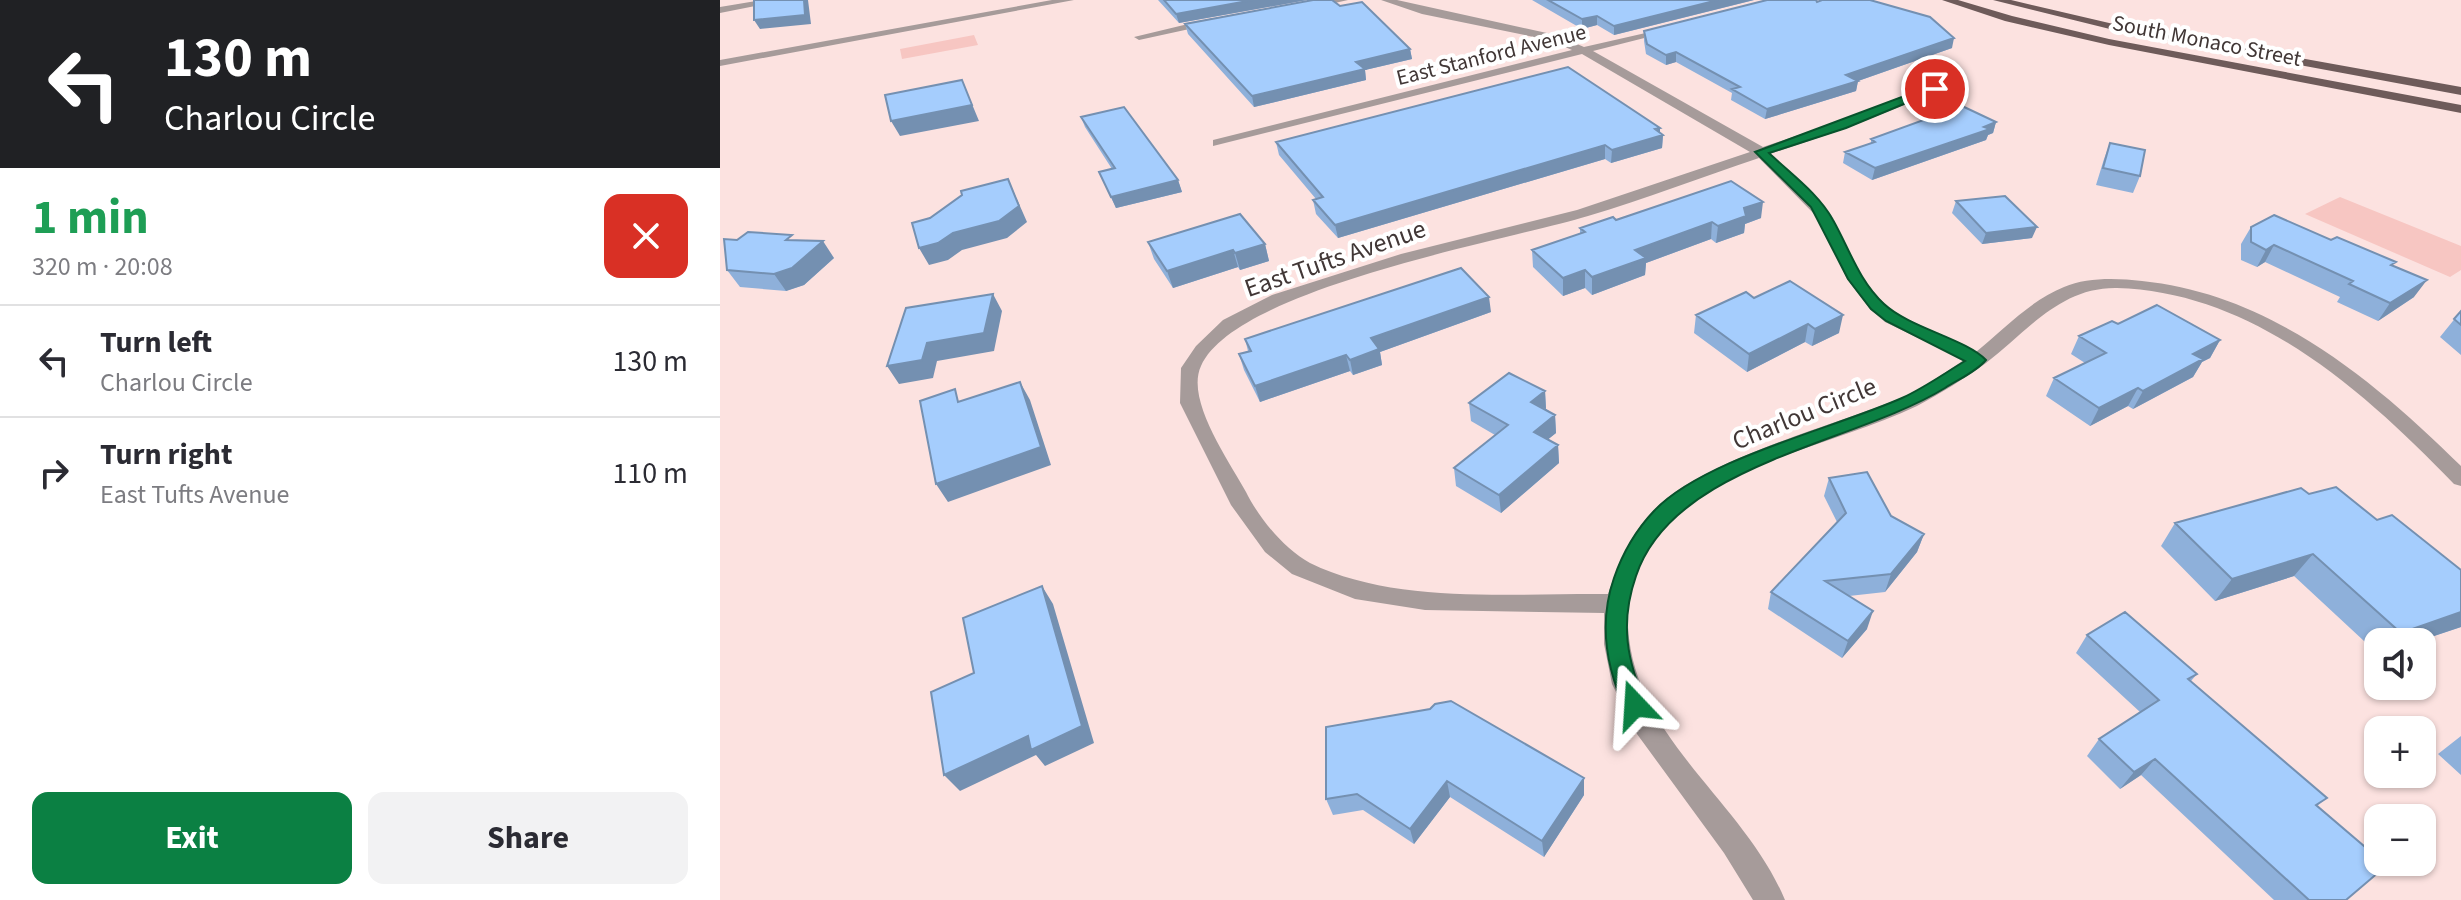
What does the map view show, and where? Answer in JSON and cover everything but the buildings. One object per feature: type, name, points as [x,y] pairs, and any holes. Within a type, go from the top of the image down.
[{"type":"main road","name":"South Monaco Street","points":[[1947,0],[2009,19],[2096,39],[2461,109]]},
{"type":"main road","name":"South Monaco Street","points":[[1998,0],[2122,29],[2461,91]]},
{"type":"street","points":[[720,10],[781,0]]},
{"type":"street","points":[[720,63],[1069,0]]},
{"type":"street","points":[[1299,8],[1343,0]]},
{"type":"street","points":[[1386,0],[1422,11],[1533,31],[1584,51],[1761,152],[1826,218],[1855,279],[1876,305],[1891,318],[1978,360]]},
{"type":"street","points":[[1139,37],[1223,19]]},
{"type":"street","name":"East Stanford Avenue","points":[[1218,143],[1678,26]]},
{"type":"street","name":"East Tufts Avenue","points":[[1616,604],[1425,601],[1355,590],[1300,568],[1273,546],[1242,505],[1189,403],[1190,368],[1202,350],[1229,324],[1278,299],[1407,257],[1582,213],[1842,125],[1952,81]]},
{"type":"street","name":"Charlou Circle","points":[[1770,900],[1734,843],[1646,726],[1625,684],[1616,644],[1616,604],[1634,552],[1663,514],[1697,489],[1737,469],[1911,401],[1978,360],[2053,298],[2072,289],[2115,283],[2138,284],[2209,298],[2287,335],[2349,377],[2405,422],[2461,479]]},
{"type":"shaded area","points":[[974,35],[978,45],[902,59],[900,49]]},
{"type":"shaded area","points":[[2340,197],[2461,246],[2461,270],[2450,277],[2305,214]]},
{"type":"route","points":[[1635,705],[1625,684],[1616,644],[1616,604],[1634,552],[1663,514],[1697,489],[1737,469],[1911,401],[1978,360],[1891,318],[1876,305],[1855,279],[1826,218],[1806,194],[1761,152],[1935,89]]}]
